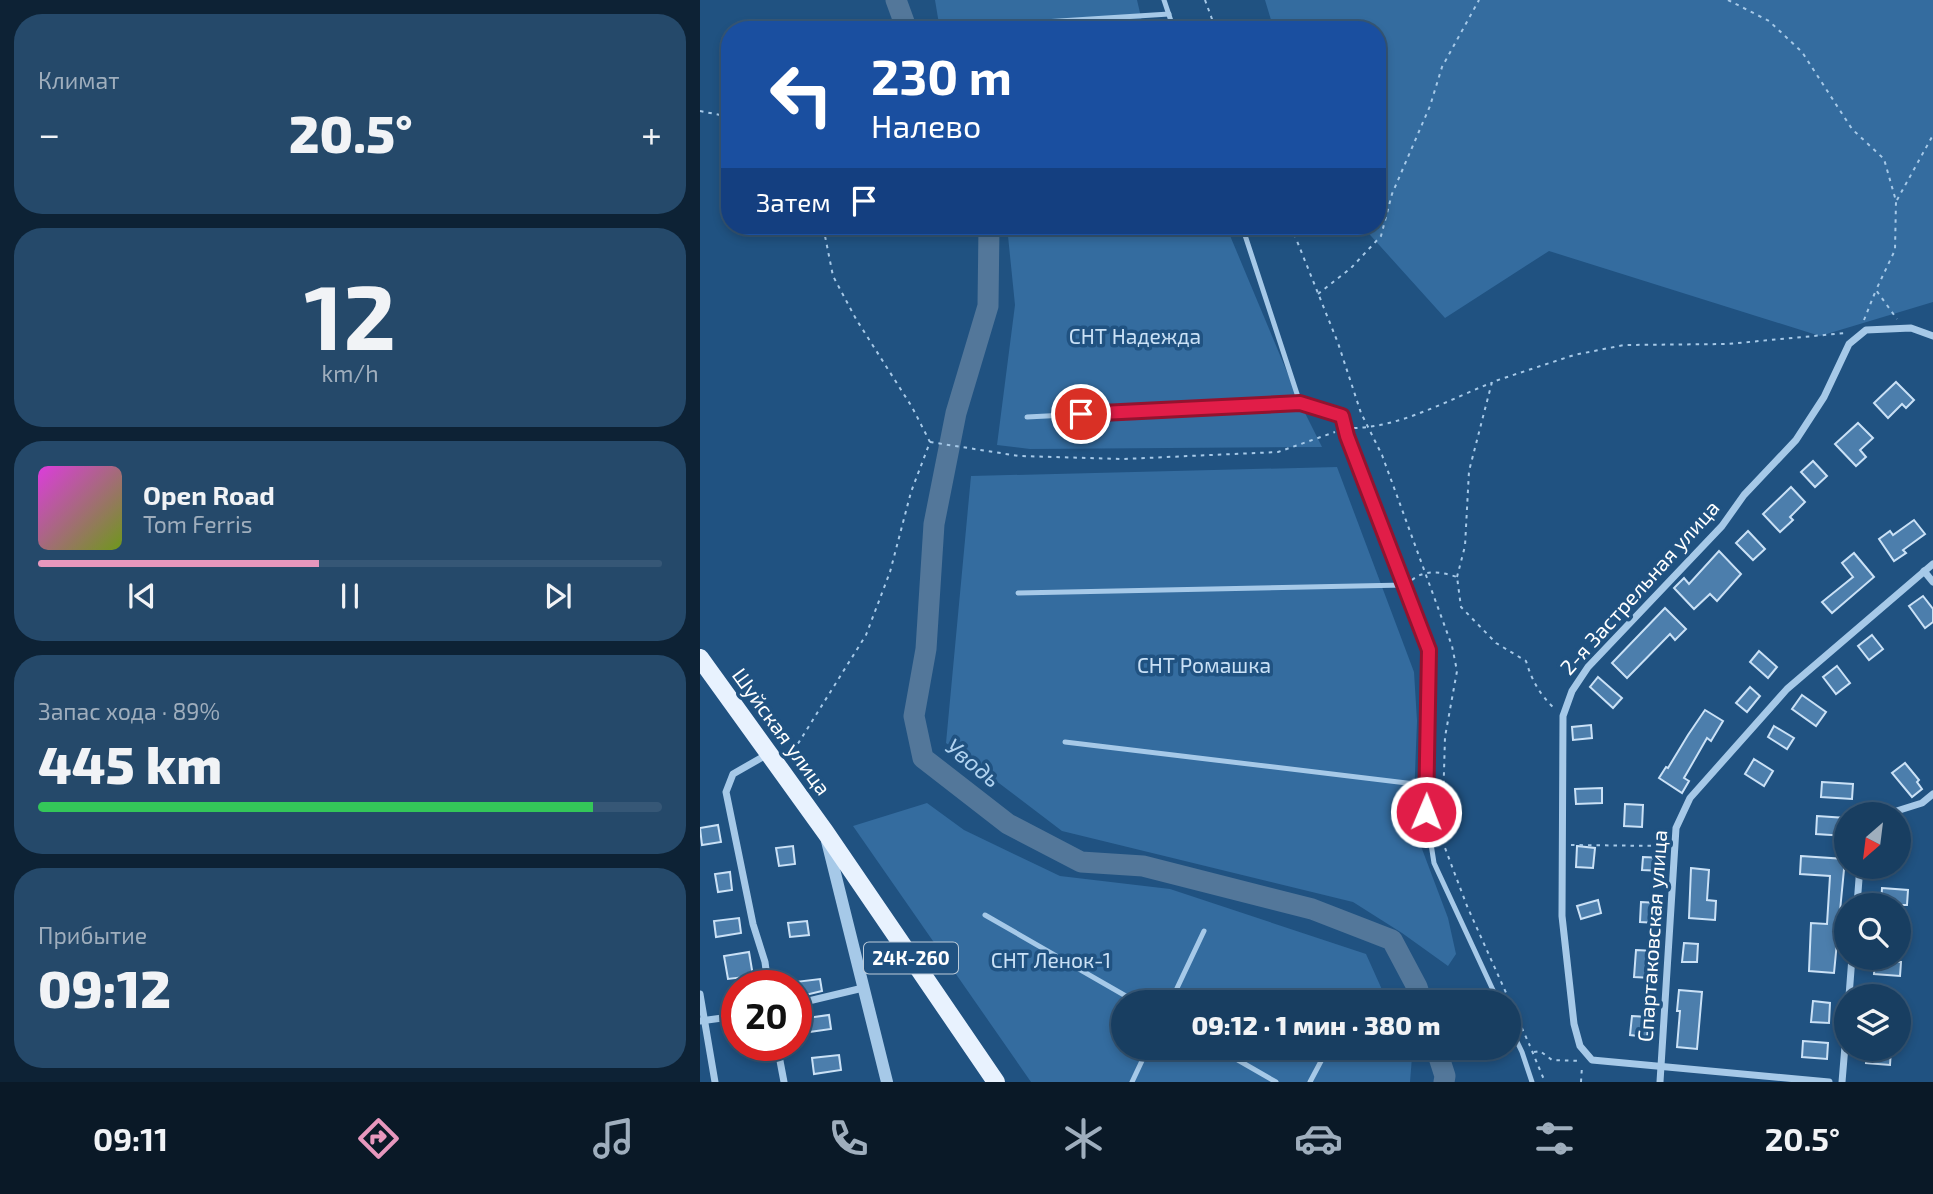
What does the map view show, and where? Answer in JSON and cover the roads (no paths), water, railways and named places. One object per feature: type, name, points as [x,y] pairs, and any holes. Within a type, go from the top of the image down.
[{"type":"main road","name":"Шуйская улица","points":[[700,658],[826,833]]},
{"type":"main road","name":"24К-260","points":[[826,833],[996,1082]]},
{"type":"street","name":"2-я Застрельная улица","points":[[1661,1066],[1592,1060],[1580,1046],[1574,1024],[1562,916],[1563,716],[1572,691],[1588,667],[1722,526],[1744,495],[1796,440],[1824,397],[1849,344],[1863,331],[1911,328],[1933,336]]},
{"type":"street","name":"Спартаковская улица","points":[[1660,1082],[1676,828],[1690,798],[1778,699],[1933,564]]},
{"type":"street","points":[[1924,571],[1933,582]]},
{"type":"street","points":[[766,970],[753,924],[726,792],[733,774],[768,753]]},
{"type":"street","points":[[1911,806],[1922,803],[1933,794]]},
{"type":"street","points":[[826,833],[887,1082]]},
{"type":"street","points":[[812,1000],[863,988]]},
{"type":"street","points":[[700,994],[715,1082]]},
{"type":"street","points":[[703,1021],[721,1018]]},
{"type":"street","points":[[781,1061],[784,1082]]},
{"type":"street","points":[[1842,1082],[1844,1061]]},
{"type":"street","points":[[1661,1066],[1829,1082]]},
{"type":"lane","points":[[1164,0],[1171,21]]},
{"type":"lane","points":[[1058,21],[1169,14]]},
{"type":"lane","points":[[1245,235],[1300,403]]},
{"type":"lane","points":[[1027,417],[1300,403],[1342,416],[1347,436],[1429,650],[1426,812],[1434,863],[1493,990]]},
{"type":"lane","points":[[1018,593],[1405,585]]},
{"type":"lane","points":[[1065,742],[1415,784],[1426,812]]},
{"type":"lane","points":[[985,915],[1115,990]]},
{"type":"lane","points":[[1176,990],[1205,931]]},
{"type":"lane","points":[[1521,1050],[1532,1082]]},
{"type":"lane","points":[[1132,1082],[1142,1060]]},
{"type":"lane","points":[[1238,1060],[1276,1082]]},
{"type":"lane","points":[[1310,1082],[1322,1060]]},
{"type":"waterway","name":"Уводь","points":[[896,0],[904,21]]},
{"type":"waterway","name":"Уводь","points":[[989,235],[988,306],[956,413],[934,524],[926,649],[914,716],[923,758],[1008,824],[1081,862],[1143,866],[1312,909],[1392,940],[1418,990]]},
{"type":"waterway","name":"Уводь","points":[[1440,1060],[1444,1082]]},
{"type":"park label","name":"СНТ Надежда","points":[[1135,337]]},
{"type":"park label","name":"СНТ Ромашка","points":[[1204,666]]},
{"type":"park label","name":"СНТ Ленок-1","points":[[1051,961]]}]
